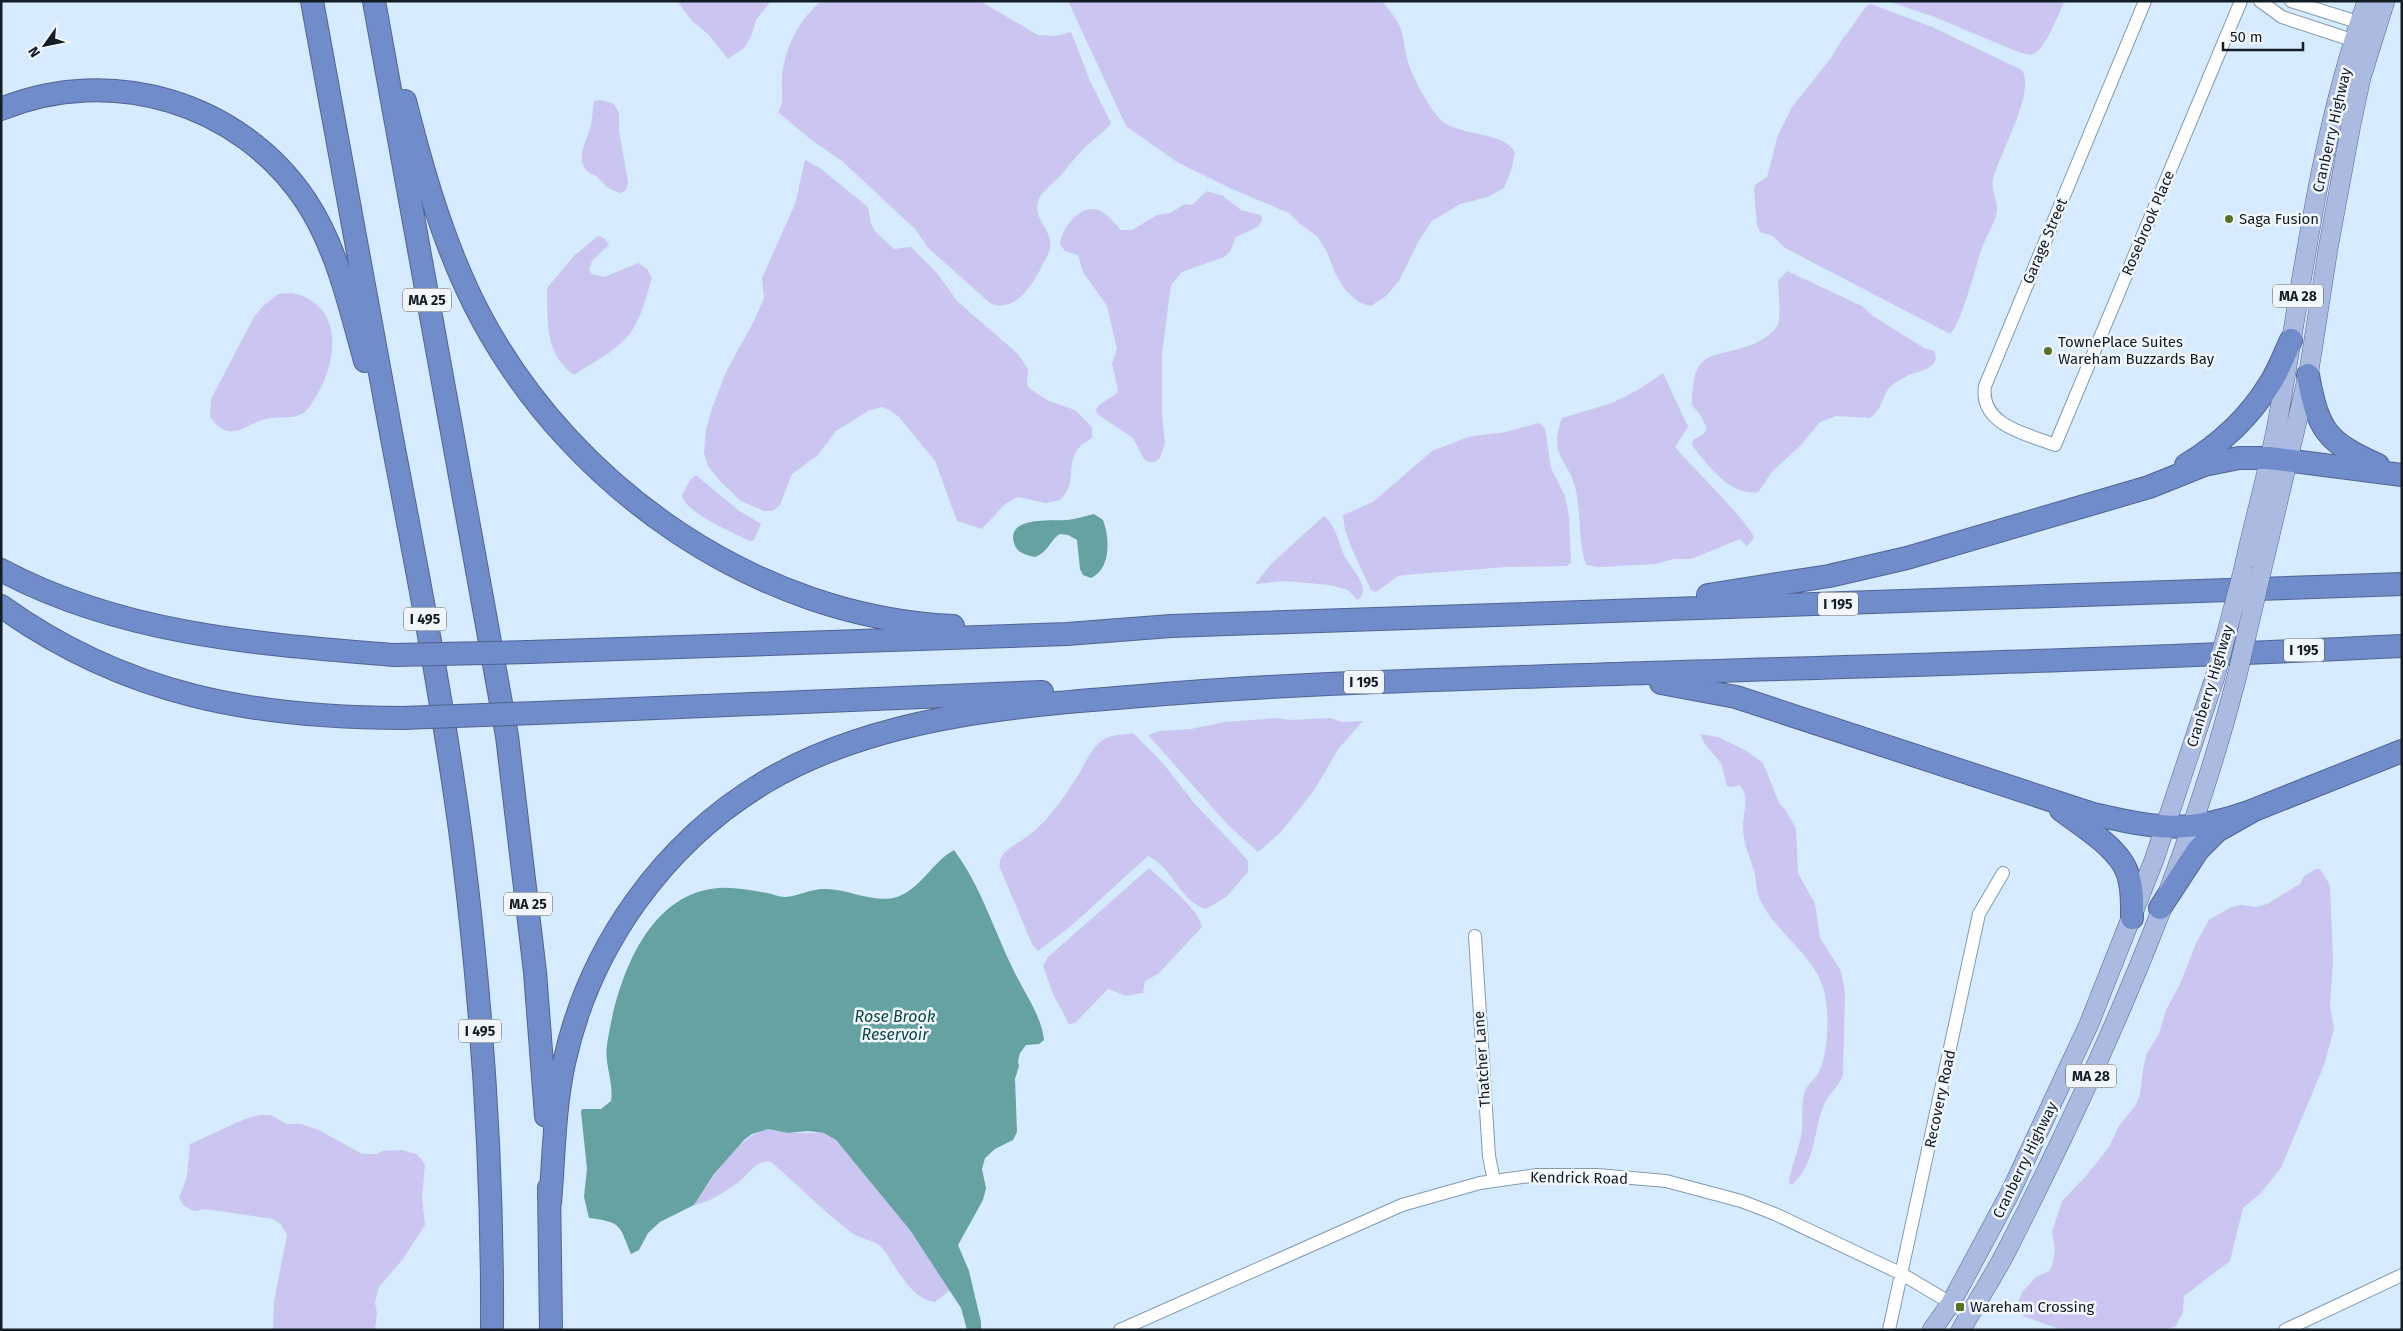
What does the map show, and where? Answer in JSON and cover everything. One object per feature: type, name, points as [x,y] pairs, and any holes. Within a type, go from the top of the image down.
[{"type":"highway","points":[[312,1],[405,505]]},
{"type":"highway","name":"MA 25","points":[[374,1],[507,736],[535,972],[550,1203]]},
{"type":"highway","points":[[380,1],[408,116],[431,192],[448,242],[470,295],[499,349],[535,400],[578,450],[627,496],[685,536],[738,566],[797,592],[860,612],[918,623],[967,626],[1171,626]]},
{"type":"highway","points":[[1,109],[35,97],[75,90],[117,90],[139,93],[184,105],[209,116],[231,127],[267,155],[306,202],[328,244],[349,305],[405,505]]},
{"type":"highway","points":[[2149,487],[2196,459],[2226,438],[2270,385],[2291,340]]},
{"type":"highway","points":[[2308,375],[2316,413],[2322,425],[2338,445],[2402,475]]},
{"type":"highway","points":[[1543,613],[1731,593],[1869,568],[2149,487],[2204,465],[2239,458],[2278,459],[2402,475]]},
{"type":"highway","name":"I 495","points":[[405,505],[454,789],[473,941],[483,1062],[489,1180],[492,1330]]},
{"type":"highway","points":[[1,570],[62,599],[151,626],[251,642],[394,655],[1067,634],[1171,626]]},
{"type":"highway","name":"I 195","points":[[1171,626],[2402,584]]},
{"type":"highway","points":[[1,606],[68,648],[118,671],[174,692],[230,705],[290,714],[403,718],[1070,691],[1158,694]]},
{"type":"highway","name":"I 195","points":[[1158,694],[1299,684],[2402,646]]},
{"type":"highway","points":[[1570,676],[1673,684],[1736,697],[2093,814],[2139,825],[2191,827],[2220,822],[2402,751]]},
{"type":"highway","points":[[551,1330],[550,1203],[563,1066],[587,989],[612,938],[639,897],[677,852],[719,814],[765,782],[792,767],[845,744],[877,735],[976,714],[1069,702],[1158,694]]},
{"type":"highway","points":[[2046,799],[2098,838],[2124,865],[2132,890],[2132,918]]},
{"type":"highway","points":[[2160,908],[2198,850],[2217,831],[2254,810]]},
{"type":"main road","name":"Cranberry Highway","points":[[1932,1330],[1951,1303],[2010,1193],[2089,1024],[2132,918],[2165,827],[2215,677],[2243,571],[2278,459],[2308,375],[2342,173],[2362,78],[2367,1]]},
{"type":"main road","name":"Cranberry Highway","points":[[1965,1322],[2008,1250],[2108,1042],[2191,827],[2226,724],[2262,569],[2278,459],[2278,422],[2306,246],[2365,34],[2385,1]]},
{"type":"street","name":"Garage Street","points":[[2055,445],[1995,419],[1985,404],[1985,386],[2145,1]]},
{"type":"street","name":"Rosebrook Place","points":[[2055,445],[2241,1]]},
{"type":"street","points":[[2261,2],[2272,1]]},
{"type":"street","points":[[2291,1],[2365,34]]},
{"type":"street","points":[[2261,2],[2282,18],[2365,34]]},
{"type":"street","name":"Recovery Road","points":[[1890,1330],[1979,914],[2003,873]]},
{"type":"street","name":"Thatcher Lane","points":[[1475,936],[1489,1156],[1494,1181]]},
{"type":"street","name":"Kendrick Road","points":[[1120,1330],[1402,1205],[1494,1181],[1537,1175],[1597,1175],[1666,1181],[1741,1202],[1775,1214],[1902,1274],[1951,1303],[1965,1322]]},
{"type":"street","points":[[2285,1330],[2402,1275]]},
{"type":"shaded area","points":[[677,1],[771,1],[756,20],[751,37],[744,48],[728,59],[708,34],[692,21]]},
{"type":"shaded area","points":[[822,1],[980,1],[1038,35],[1056,36],[1071,32],[1090,81],[1111,123],[1089,143],[1040,197],[1037,211],[1049,235],[1050,250],[1030,286],[1016,300],[1008,304],[990,303],[928,248],[915,229],[842,161],[810,139],[778,112],[782,100],[783,67],[789,46],[806,16]]},
{"type":"shaded area","points":[[1068,1],[1382,1],[1399,25],[1409,66],[1422,93],[1438,117],[1443,122],[1460,130],[1493,138],[1511,146],[1515,153],[1511,171],[1504,188],[1488,197],[1460,204],[1432,221],[1418,242],[1399,281],[1386,296],[1371,306],[1360,303],[1346,291],[1317,236],[1301,225],[1289,213],[1232,189],[1177,162],[1126,126]]},
{"type":"shaded area","points":[[1888,1],[2065,1],[2044,44],[2031,55],[2018,52],[1937,18]]},
{"type":"shaded area","points":[[1871,4],[1932,27],[2022,70],[2025,80],[2021,107],[1993,179],[1997,209],[1995,217],[1983,245],[1959,318],[1950,334],[1785,248],[1773,236],[1760,232],[1757,225],[1755,185],[1767,177],[1778,135],[1792,107],[1831,58],[1861,14]]},
{"type":"shaded area","points":[[601,100],[614,104],[619,113],[619,130],[628,182],[626,190],[621,193],[609,188],[596,176],[587,171],[583,165],[583,148],[591,125],[594,101]]},
{"type":"shaded area","points":[[805,160],[820,168],[868,207],[871,224],[875,231],[894,249],[911,247],[937,273],[957,301],[1018,354],[1028,369],[1027,385],[1030,389],[1049,401],[1075,410],[1092,427],[1092,438],[1076,452],[1070,484],[1060,500],[1045,503],[1018,497],[1005,504],[982,529],[957,521],[935,461],[899,417],[882,407],[868,411],[836,431],[818,455],[792,474],[780,505],[773,511],[764,511],[741,501],[721,482],[708,466],[704,453],[706,430],[712,408],[727,370],[754,321],[764,298],[762,278],[795,204]]},
{"type":"shaded area","points":[[1207,191],[1223,196],[1241,210],[1261,215],[1262,220],[1259,226],[1236,237],[1230,252],[1224,257],[1182,272],[1171,285],[1162,353],[1162,414],[1165,443],[1160,458],[1155,462],[1148,462],[1144,459],[1133,438],[1097,414],[1096,410],[1099,405],[1116,394],[1118,390],[1112,364],[1117,349],[1107,306],[1083,272],[1078,255],[1065,251],[1060,244],[1065,230],[1070,223],[1075,217],[1089,209],[1104,213],[1121,230],[1132,230],[1157,215],[1170,213],[1185,204],[1192,205]]},
{"type":"shaded area","points":[[598,236],[604,238],[609,245],[592,261],[589,270],[592,274],[604,277],[638,263],[647,269],[652,278],[640,316],[633,330],[610,352],[574,375],[564,367],[553,347],[548,324],[547,288],[574,256]]},
{"type":"shaded area","points":[[1787,271],[1862,306],[1873,316],[1924,348],[1934,351],[1936,357],[1935,361],[1928,368],[1907,376],[1891,386],[1878,410],[1870,418],[1836,416],[1820,422],[1801,445],[1773,471],[1758,492],[1738,490],[1720,478],[1692,445],[1693,440],[1702,435],[1707,429],[1701,416],[1692,405],[1696,372],[1701,363],[1708,358],[1756,343],[1775,329],[1779,317],[1778,281]]},
{"type":"shaded area","points":[[292,293],[309,299],[321,309],[328,321],[332,335],[329,365],[317,395],[308,409],[302,414],[262,420],[235,431],[223,430],[210,417],[211,399],[254,317],[262,307],[278,294]]},
{"type":"shaded area","points":[[1663,373],[1688,427],[1675,447],[1742,520],[1754,538],[1747,546],[1740,539],[1691,559],[1673,559],[1656,564],[1599,567],[1586,565],[1583,556],[1576,491],[1573,480],[1558,451],[1558,432],[1562,418],[1612,403],[1638,390]]},
{"type":"shaded area","points":[[1539,423],[1545,428],[1551,468],[1565,496],[1569,517],[1571,563],[1567,566],[1505,567],[1405,575],[1398,576],[1376,592],[1371,590],[1351,547],[1345,530],[1343,515],[1373,502],[1432,451],[1471,436],[1501,433]]},
{"type":"shaded area","points":[[696,475],[738,510],[761,524],[754,540],[750,541],[711,522],[685,502],[682,495],[690,480]]},
{"type":"shaded area","points":[[1324,516],[1331,524],[1344,555],[1362,585],[1363,590],[1360,598],[1357,600],[1348,590],[1330,585],[1285,581],[1255,584],[1272,563]]},
{"type":"shaded area","points":[[1277,718],[1292,720],[1330,718],[1342,722],[1363,721],[1339,748],[1313,792],[1280,833],[1258,852],[1227,824],[1148,735],[1160,731],[1191,729],[1225,722]]},
{"type":"shaded area","points":[[1133,733],[1162,762],[1195,804],[1248,861],[1248,872],[1226,897],[1206,909],[1190,899],[1163,867],[1148,856],[1070,927],[1038,951],[1032,944],[1000,868],[1001,857],[1008,849],[1028,836],[1050,815],[1099,743],[1106,738]]},
{"type":"shaded area","points":[[1700,734],[1718,737],[1745,750],[1763,763],[1779,803],[1796,828],[1798,873],[1815,904],[1820,938],[1841,971],[1845,992],[1843,1075],[1824,1104],[1806,1167],[1792,1185],[1789,1183],[1801,1136],[1804,1096],[1806,1088],[1819,1072],[1827,1042],[1827,1007],[1825,996],[1818,974],[1810,962],[1771,918],[1758,894],[1754,871],[1743,834],[1745,794],[1739,785],[1727,786],[1721,763],[1705,744]]},
{"type":"shaded area","points":[[1149,868],[1188,904],[1202,927],[1158,974],[1145,981],[1143,993],[1126,996],[1108,989],[1075,1023],[1069,1024],[1054,996],[1043,966],[1048,957]]},
{"type":"shaded area","points":[[2316,869],[2320,869],[2330,885],[2333,960],[2330,1006],[2334,1029],[2324,1065],[2281,1168],[2260,1194],[2243,1208],[2230,1261],[2184,1296],[2183,1312],[2176,1326],[2168,1329],[2062,1330],[2023,1316],[2020,1311],[2019,1300],[2022,1292],[2036,1277],[2049,1271],[2052,1266],[2055,1250],[2052,1232],[2062,1201],[2086,1176],[2109,1147],[2119,1126],[2135,1106],[2140,1095],[2147,1053],[2159,1034],[2166,1010],[2180,984],[2197,941],[2209,920],[2231,907],[2241,905],[2256,907],[2267,904],[2300,884],[2304,876]]},
{"type":"shaded area","points":[[259,1115],[271,1115],[287,1124],[301,1124],[319,1130],[362,1154],[401,1150],[416,1154],[425,1165],[422,1198],[425,1225],[403,1259],[379,1287],[375,1302],[377,1314],[375,1330],[273,1330],[274,1301],[287,1235],[281,1224],[273,1219],[205,1209],[194,1211],[184,1206],[179,1198],[187,1176],[190,1144],[245,1119]]},
{"type":"shaded area","points":[[768,1129],[788,1133],[824,1133],[833,1137],[882,1193],[910,1230],[950,1290],[935,1302],[926,1300],[918,1295],[911,1289],[880,1246],[852,1233],[771,1162],[760,1163],[740,1181],[721,1194],[711,1200],[694,1205],[726,1160],[737,1148],[758,1132]]},
{"type":"water","points":[[1094,514],[1103,520],[1108,544],[1102,568],[1098,574],[1091,578],[1083,575],[1080,569],[1077,540],[1068,535],[1060,534],[1040,555],[1035,557],[1025,554],[1015,546],[1013,534],[1023,524],[1070,520]]},
{"type":"water","name":"Rose Brook Reservoir","points":[[954,850],[979,892],[1012,967],[1039,1021],[1044,1040],[1039,1044],[1026,1045],[1020,1053],[1015,1079],[1017,1132],[1013,1140],[995,1149],[985,1158],[982,1169],[986,1188],[983,1200],[958,1245],[969,1271],[981,1322],[981,1330],[967,1330],[961,1308],[910,1230],[836,1140],[824,1133],[808,1131],[788,1133],[768,1129],[752,1134],[745,1139],[714,1174],[694,1205],[660,1222],[648,1233],[639,1250],[631,1254],[618,1227],[608,1221],[589,1218],[584,1197],[587,1169],[581,1112],[582,1109],[601,1109],[611,1101],[612,1094],[606,1052],[611,1021],[627,970],[638,946],[653,924],[671,906],[693,894],[718,888],[742,889],[781,897],[826,889],[871,898],[889,899],[906,893],[913,888],[939,861]]},
{"type":"place","name":"Saga Fusion","points":[[2229,219]]},
{"type":"place","name":"TownePlace Suites Wareham Buzzards Bay","points":[[2048,351]]},
{"type":"place","name":"Wareham Crossing","points":[[1960,1307]]}]
